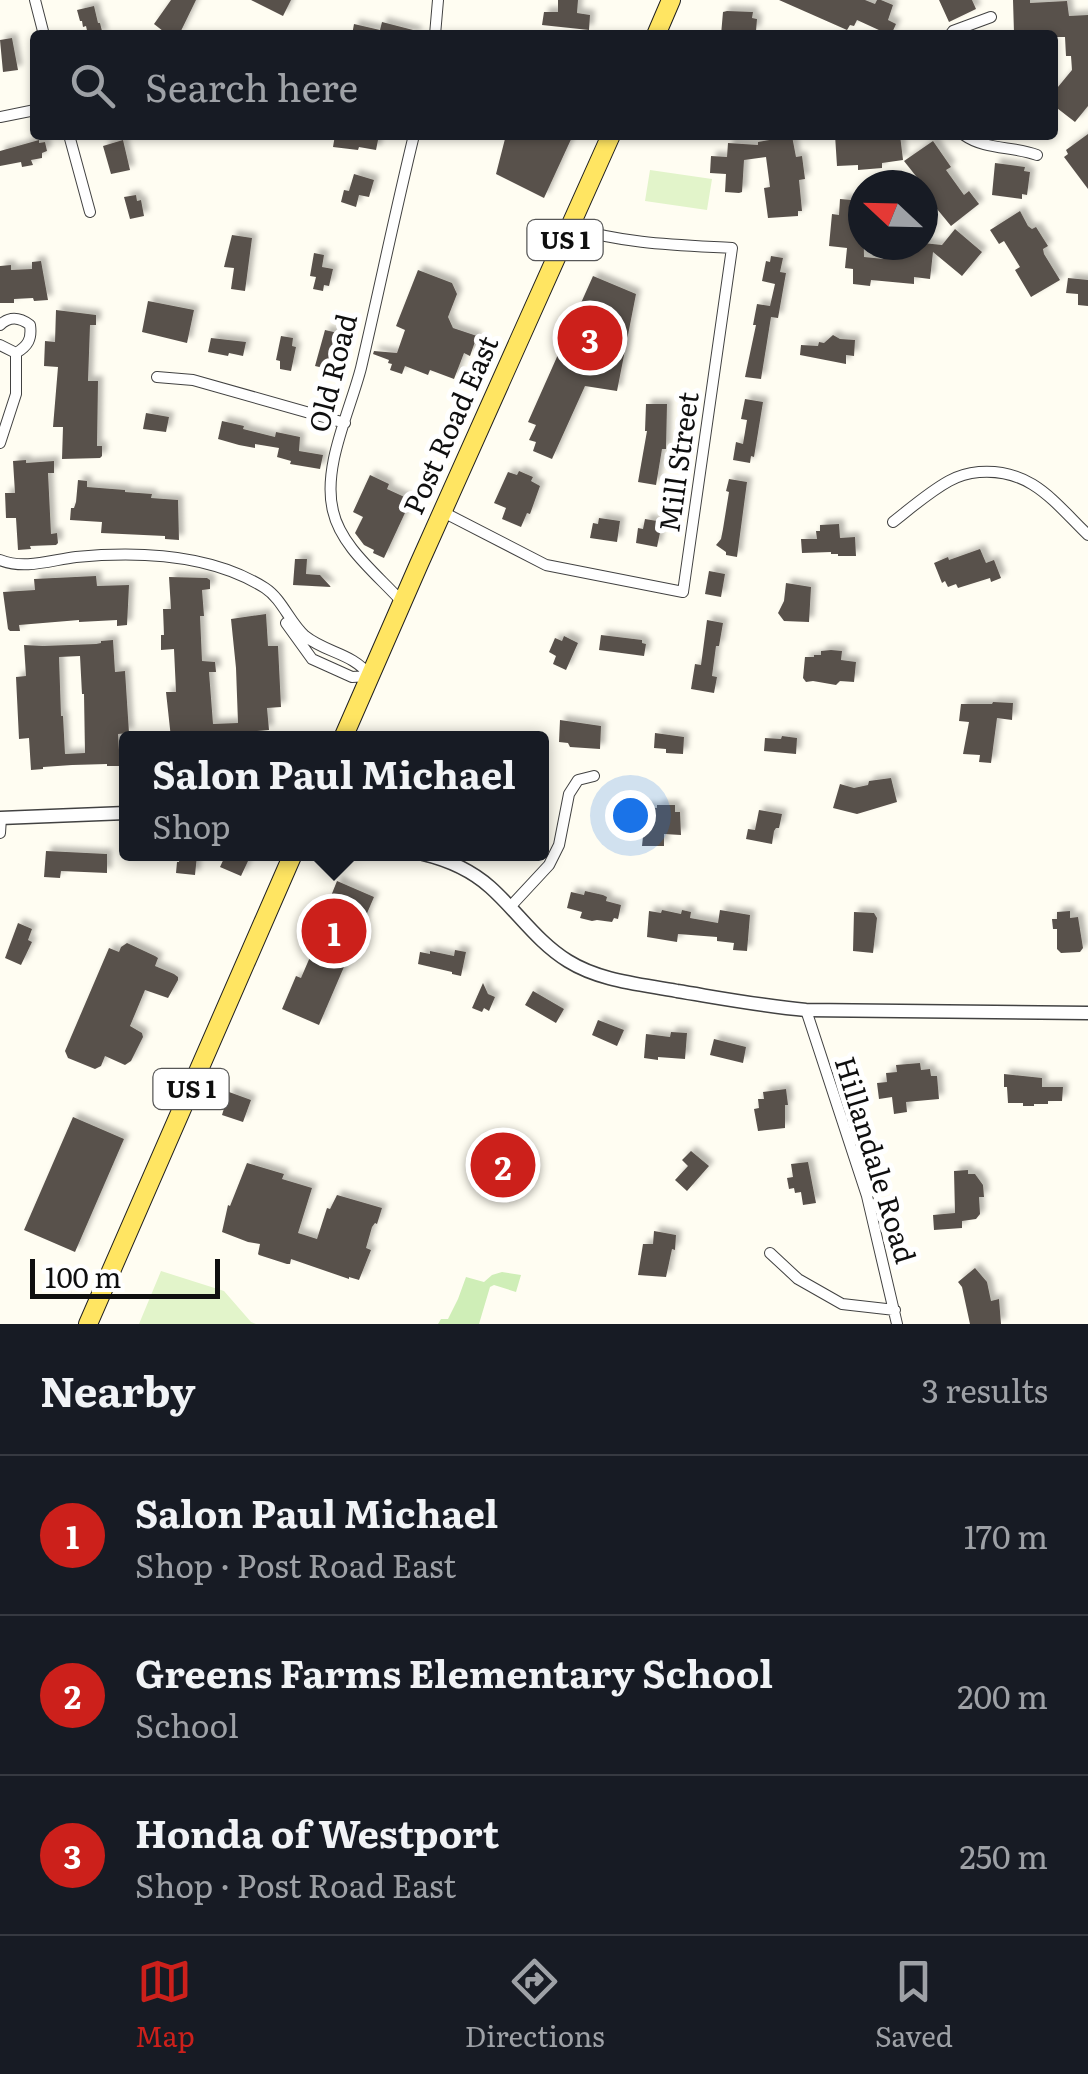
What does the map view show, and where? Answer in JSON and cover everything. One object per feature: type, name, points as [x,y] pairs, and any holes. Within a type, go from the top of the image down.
[{"type":"main road","points":[[658,30],[671,0]]},
{"type":"main road","name":"Post Road East","points":[[346,731],[609,140]]},
{"type":"main road","name":"US 1","points":[[88,1324],[289,861]]},
{"type":"street","points":[[35,0],[43,30]]},
{"type":"street","points":[[435,30],[438,0]]},
{"type":"street","points":[[957,30],[991,17]]},
{"type":"street","points":[[0,117],[30,111]]},
{"type":"street","points":[[71,140],[90,212]]},
{"type":"street","name":"Old Road","points":[[402,602],[341,532],[333,514],[332,475],[413,140]]},
{"type":"street","points":[[971,140],[1037,155]]},
{"type":"street","name":"Mill Street","points":[[443,512],[546,565],[683,592],[732,248],[650,243],[571,226]]},
{"type":"street","points":[[0,325],[21,318],[30,324],[29,343],[16,353]]},
{"type":"street","points":[[0,345],[16,353]]},
{"type":"street","points":[[0,443],[16,394],[16,353]]},
{"type":"street","points":[[157,377],[193,380],[345,423]]},
{"type":"street","points":[[892,522],[950,480],[967,473],[988,472],[1010,474],[1030,482],[1088,536]]},
{"type":"street","points":[[0,560],[31,564],[100,555],[156,555],[208,565],[268,590],[304,635],[353,659],[370,676]]},
{"type":"street","points":[[254,584],[312,659],[350,676],[370,676]]},
{"type":"street","points":[[510,907],[549,865],[559,846],[569,794],[578,780],[594,776]]},
{"type":"street","points":[[0,833],[0,818],[119,813]]},
{"type":"street","points":[[448,861],[476,876],[549,948],[594,973],[624,981],[806,1010],[1088,1012]]},
{"type":"street","name":"Hillandale Road","points":[[806,1010],[867,1196],[897,1324]]},
{"type":"street","points":[[770,1253],[798,1279],[842,1304],[895,1310]]},
{"type":"green space","points":[[650,170],[712,179],[707,210],[645,201]]},
{"type":"green space","points":[[161,1271],[224,1291],[256,1324],[139,1324]]},
{"type":"green space","points":[[502,1272],[521,1275],[516,1292],[490,1287],[479,1324],[438,1324],[441,1319],[448,1319],[466,1277],[484,1282]]},
{"type":"building","points":[[171,0],[196,0],[181,30],[162,30],[154,24]]},
{"type":"building","points":[[251,0],[291,0],[283,16]]},
{"type":"building","points":[[558,0],[578,0],[577,13],[590,15],[589,30],[542,25],[544,12],[558,12]]},
{"type":"building","points":[[779,0],[865,0],[875,4],[881,0],[893,5],[888,20],[896,24],[893,30],[879,30],[857,20],[847,30]]},
{"type":"building","points":[[939,0],[972,0],[976,9],[949,22]]},
{"type":"building","points":[[1013,0],[1067,1],[1069,16],[1088,15],[1088,106],[1075,122],[1058,109],[1058,87],[1072,70],[1065,37],[1058,37],[1058,30],[1014,30]]},
{"type":"building","points":[[94,6],[102,30],[83,27],[77,10]]},
{"type":"building","points":[[723,12],[753,12],[756,30],[721,30]]},
{"type":"building","points":[[382,22],[413,30],[380,30]]},
{"type":"building","points":[[354,24],[380,30],[353,30]]},
{"type":"building","points":[[12,38],[18,70],[3,72],[0,40]]},
{"type":"building","points":[[1088,134],[1088,189],[1064,157],[1068,154],[1066,150]]},
{"type":"building","points":[[39,140],[45,142],[47,151],[42,158],[31,160],[33,165],[22,167],[21,162],[0,166],[0,151]]},
{"type":"building","points":[[123,140],[130,170],[111,174],[103,146]]},
{"type":"building","points":[[334,140],[378,140],[376,150],[333,147]]},
{"type":"building","points":[[505,140],[571,140],[544,198],[496,174]]},
{"type":"building","points":[[793,140],[796,157],[802,156],[805,179],[799,180],[802,211],[798,211],[798,216],[768,218],[764,188],[770,187],[766,157],[744,160],[739,193],[725,192],[726,174],[710,173],[711,156],[727,157],[728,143]]},
{"type":"building","points":[[835,140],[901,140],[903,160],[882,163],[882,168],[858,170],[858,165],[837,166]]},
{"type":"building","points":[[933,141],[951,167],[946,170],[964,195],[969,191],[979,204],[951,226],[938,210],[938,170],[911,170],[904,161]]},
{"type":"building","points":[[995,163],[1025,167],[1024,171],[1030,172],[1027,195],[1022,194],[1022,199],[992,195]]},
{"type":"building","points":[[354,174],[374,180],[369,197],[359,195],[356,207],[341,202]]},
{"type":"building","points":[[136,195],[144,216],[130,219],[124,197]]},
{"type":"building","points":[[840,199],[848,200],[848,260],[932,260],[930,279],[914,277],[914,284],[871,280],[870,286],[853,284],[853,269],[845,268],[847,248],[829,246],[832,214],[839,215]]},
{"type":"building","points":[[1020,211],[1028,226],[1036,227],[1048,246],[1043,249],[1044,254],[1060,280],[1031,297],[1015,270],[1020,267],[1004,241],[999,244],[990,230]]},
{"type":"building","points":[[955,229],[982,252],[962,276],[938,256],[938,245],[942,245]]},
{"type":"building","points":[[232,235],[252,238],[245,291],[231,289],[234,268],[224,267]]},
{"type":"building","points":[[314,253],[324,255],[322,267],[333,269],[329,286],[324,285],[323,291],[313,289],[316,277],[310,276]]},
{"type":"building","points":[[771,256],[783,258],[780,272],[786,273],[778,318],[771,317],[761,379],[745,377],[757,304],[770,306],[775,284],[762,281],[766,261],[770,262]]},
{"type":"building","points":[[41,261],[48,300],[14,299],[14,303],[0,303],[0,266],[32,269],[32,262]]},
{"type":"building","points":[[418,270],[452,283],[457,294],[448,317],[453,328],[477,336],[470,356],[464,353],[454,379],[405,366],[402,374],[390,370],[389,360],[373,354],[397,353],[405,330],[396,326]]},
{"type":"building","points":[[593,276],[636,294],[617,391],[585,386],[552,459],[533,451],[536,442],[529,440],[536,425],[528,422]]},
{"type":"building","points":[[1068,278],[1088,280],[1088,306],[1078,305],[1078,294],[1066,293]]},
{"type":"building","points":[[148,301],[194,310],[187,343],[142,332]]},
{"type":"building","points":[[56,310],[96,315],[96,325],[90,325],[88,381],[98,381],[100,458],[62,459],[63,427],[53,427],[58,367],[44,366],[45,341],[55,342]]},
{"type":"building","points":[[325,330],[338,333],[332,370],[315,366]]},
{"type":"building","points":[[833,335],[855,340],[854,356],[846,355],[846,364],[800,355],[801,345],[818,346]]},
{"type":"building","points":[[281,336],[293,338],[292,346],[296,347],[291,371],[280,369],[280,361],[276,360]]},
{"type":"building","points":[[211,338],[246,342],[243,356],[208,352]]},
{"type":"building","points":[[745,399],[763,402],[750,463],[733,460],[736,442],[743,444],[747,420],[741,419]]},
{"type":"building","points":[[646,404],[667,404],[666,449],[662,449],[656,485],[638,482],[647,431]]},
{"type":"building","points":[[146,413],[169,417],[166,432],[143,429]]},
{"type":"building","points":[[222,421],[275,437],[276,432],[300,437],[299,451],[323,455],[320,469],[290,464],[291,461],[277,457],[279,448],[255,444],[255,448],[218,439]]},
{"type":"building","points":[[13,461],[54,461],[54,473],[48,473],[51,534],[57,533],[58,543],[18,550],[16,518],[6,518],[5,493],[15,493]]},
{"type":"building","points":[[519,471],[533,477],[531,481],[540,486],[521,527],[502,519],[506,508],[494,503],[508,472],[517,475]]},
{"type":"building","points":[[370,475],[389,484],[387,489],[411,500],[384,558],[373,553],[355,533],[363,517],[353,512]]},
{"type":"building","points":[[729,479],[747,482],[737,557],[726,555],[716,545],[723,529]]},
{"type":"building","points":[[78,480],[87,481],[87,487],[178,500],[179,540],[101,533],[102,522],[70,520]]},
{"type":"building","points":[[599,518],[620,521],[617,542],[590,538],[593,523],[598,524]]},
{"type":"building","points":[[645,519],[657,521],[661,528],[657,547],[636,543],[638,528],[643,529]]},
{"type":"building","points":[[839,524],[840,538],[855,537],[856,556],[802,553],[801,539],[817,539],[820,525]]},
{"type":"building","points":[[980,549],[986,563],[994,560],[1001,578],[958,588],[956,584],[948,587],[945,581],[942,583],[934,563]]},
{"type":"building","points":[[295,559],[307,559],[306,574],[320,575],[331,587],[293,585]]},
{"type":"building","points":[[709,571],[725,574],[721,597],[705,594]]},
{"type":"building","points":[[96,576],[97,586],[129,585],[127,625],[117,626],[117,620],[79,620],[19,625],[20,631],[8,629],[3,592],[35,590],[34,579]]},
{"type":"building","points":[[169,577],[210,580],[210,589],[202,590],[204,616],[200,616],[202,661],[215,662],[216,672],[209,672],[213,724],[238,723],[231,619],[266,614],[268,646],[278,646],[281,707],[267,708],[269,730],[170,731],[166,692],[176,692],[174,649],[161,650],[161,635],[163,609],[171,609]]},
{"type":"building","points":[[786,583],[811,587],[809,622],[784,621],[778,613]]},
{"type":"building","points":[[707,620],[723,623],[712,676],[717,677],[714,693],[691,689],[695,664],[701,665]]},
{"type":"building","points":[[601,635],[642,640],[646,644],[644,656],[599,650]]},
{"type":"building","points":[[564,636],[578,643],[566,670],[553,664],[556,656],[549,652],[555,638],[562,641]]},
{"type":"building","points":[[113,640],[115,672],[125,671],[129,731],[118,734],[119,766],[72,765],[31,770],[29,738],[19,739],[16,677],[26,676],[24,645]],"holes":[[[80,656],[85,753],[65,754],[59,657]]]},
{"type":"building","points":[[842,651],[841,660],[856,662],[854,682],[806,682],[805,657]]},
{"type":"building","points":[[1013,703],[1012,720],[997,718],[991,763],[979,762],[980,755],[963,754],[969,722],[959,721],[961,704]]},
{"type":"building","points":[[560,720],[601,726],[600,749],[570,747],[559,742]]},
{"type":"building","points":[[655,733],[684,737],[683,754],[654,748]]},
{"type":"building","points":[[765,738],[797,738],[796,754],[764,751]]},
{"type":"building","points":[[891,778],[897,802],[857,814],[833,808],[840,784],[854,788]]},
{"type":"building","points":[[675,805],[675,812],[680,812],[681,835],[664,834],[664,846],[642,846],[644,827],[633,827],[635,806]]},
{"type":"building","points":[[759,810],[782,814],[772,844],[746,839],[748,829],[755,830]]},
{"type":"building","points":[[46,851],[107,854],[107,873],[61,871],[60,878],[44,877]]},
{"type":"building","points":[[196,861],[195,875],[176,873],[179,862]]},
{"type":"building","points":[[223,861],[248,861],[241,876],[220,867]]},
{"type":"building","points":[[337,881],[374,897],[319,1025],[282,1009],[296,976],[301,978],[329,913],[325,911]]},
{"type":"building","points":[[585,891],[621,905],[618,919],[592,921],[580,918],[582,912],[567,908],[571,892],[584,895]]},
{"type":"building","points":[[720,910],[750,915],[747,951],[733,950],[734,943],[717,941],[717,937],[678,934],[677,942],[647,937],[649,911],[691,912],[690,918],[718,923]]},
{"type":"building","points":[[1070,911],[1070,918],[1078,917],[1083,948],[1080,952],[1061,953],[1052,919],[1057,919],[1057,912]]},
{"type":"building","points":[[854,912],[874,913],[877,918],[873,953],[853,951]]},
{"type":"building","points":[[18,923],[32,929],[28,940],[32,942],[21,965],[5,958]]},
{"type":"building","points":[[127,943],[158,958],[155,966],[174,974],[178,980],[168,998],[145,990],[130,1026],[143,1037],[131,1061],[125,1065],[105,1056],[95,1069],[68,1058],[65,1051],[109,948],[119,952]]},
{"type":"building","points":[[455,950],[466,952],[461,976],[418,964],[420,952],[454,956]]},
{"type":"building","points":[[483,983],[488,994],[495,997],[489,1011],[484,1008],[482,1012],[472,1008]]},
{"type":"building","points":[[533,991],[564,1009],[556,1023],[525,1005]]},
{"type":"building","points":[[598,1020],[624,1030],[617,1046],[592,1035]]},
{"type":"building","points":[[671,1032],[687,1033],[685,1059],[644,1058],[646,1034],[670,1037]]},
{"type":"building","points":[[714,1039],[746,1047],[743,1063],[710,1055]]},
{"type":"building","points":[[920,1063],[921,1070],[930,1069],[931,1076],[937,1076],[939,1099],[906,1102],[907,1112],[894,1114],[892,1097],[879,1099],[877,1083],[887,1082],[886,1073],[897,1072],[896,1065]]},
{"type":"building","points":[[1004,1074],[1042,1078],[1042,1087],[1063,1087],[1062,1101],[1034,1106],[1008,1103]]},
{"type":"building","points":[[786,1089],[785,1128],[758,1131],[754,1109],[759,1108],[758,1099],[764,1099],[763,1092]]},
{"type":"building","points":[[229,1092],[251,1100],[243,1122],[222,1115]]},
{"type":"building","points":[[73,1117],[124,1139],[75,1252],[24,1230]]},
{"type":"building","points":[[691,1151],[709,1166],[687,1191],[675,1180],[688,1166],[682,1160]]},
{"type":"building","points":[[808,1162],[816,1203],[803,1205],[801,1192],[789,1189],[787,1178],[793,1177],[791,1164]]},
{"type":"building","points":[[247,1163],[284,1174],[282,1179],[312,1188],[298,1233],[317,1239],[327,1208],[337,1195],[382,1208],[377,1224],[372,1227],[366,1248],[371,1250],[359,1280],[291,1259],[287,1264],[259,1255],[260,1244],[222,1232],[228,1205]]},
{"type":"building","points":[[968,1170],[983,1185],[980,1214],[976,1219],[962,1221],[962,1228],[934,1230],[933,1215],[955,1213],[954,1171]]},
{"type":"building","points":[[654,1231],[676,1235],[666,1277],[638,1275],[643,1244],[653,1244]]},
{"type":"building","points":[[975,1268],[987,1282],[991,1301],[999,1299],[1001,1324],[970,1324],[958,1282]]},
{"type":"place","name":"Honda of Westport","points":[[590,338]]},
{"type":"place","name":"Salon Paul Michael","points":[[334,931]]},
{"type":"place","name":"Greens Farms Elementary School","points":[[503,1165]]}]
